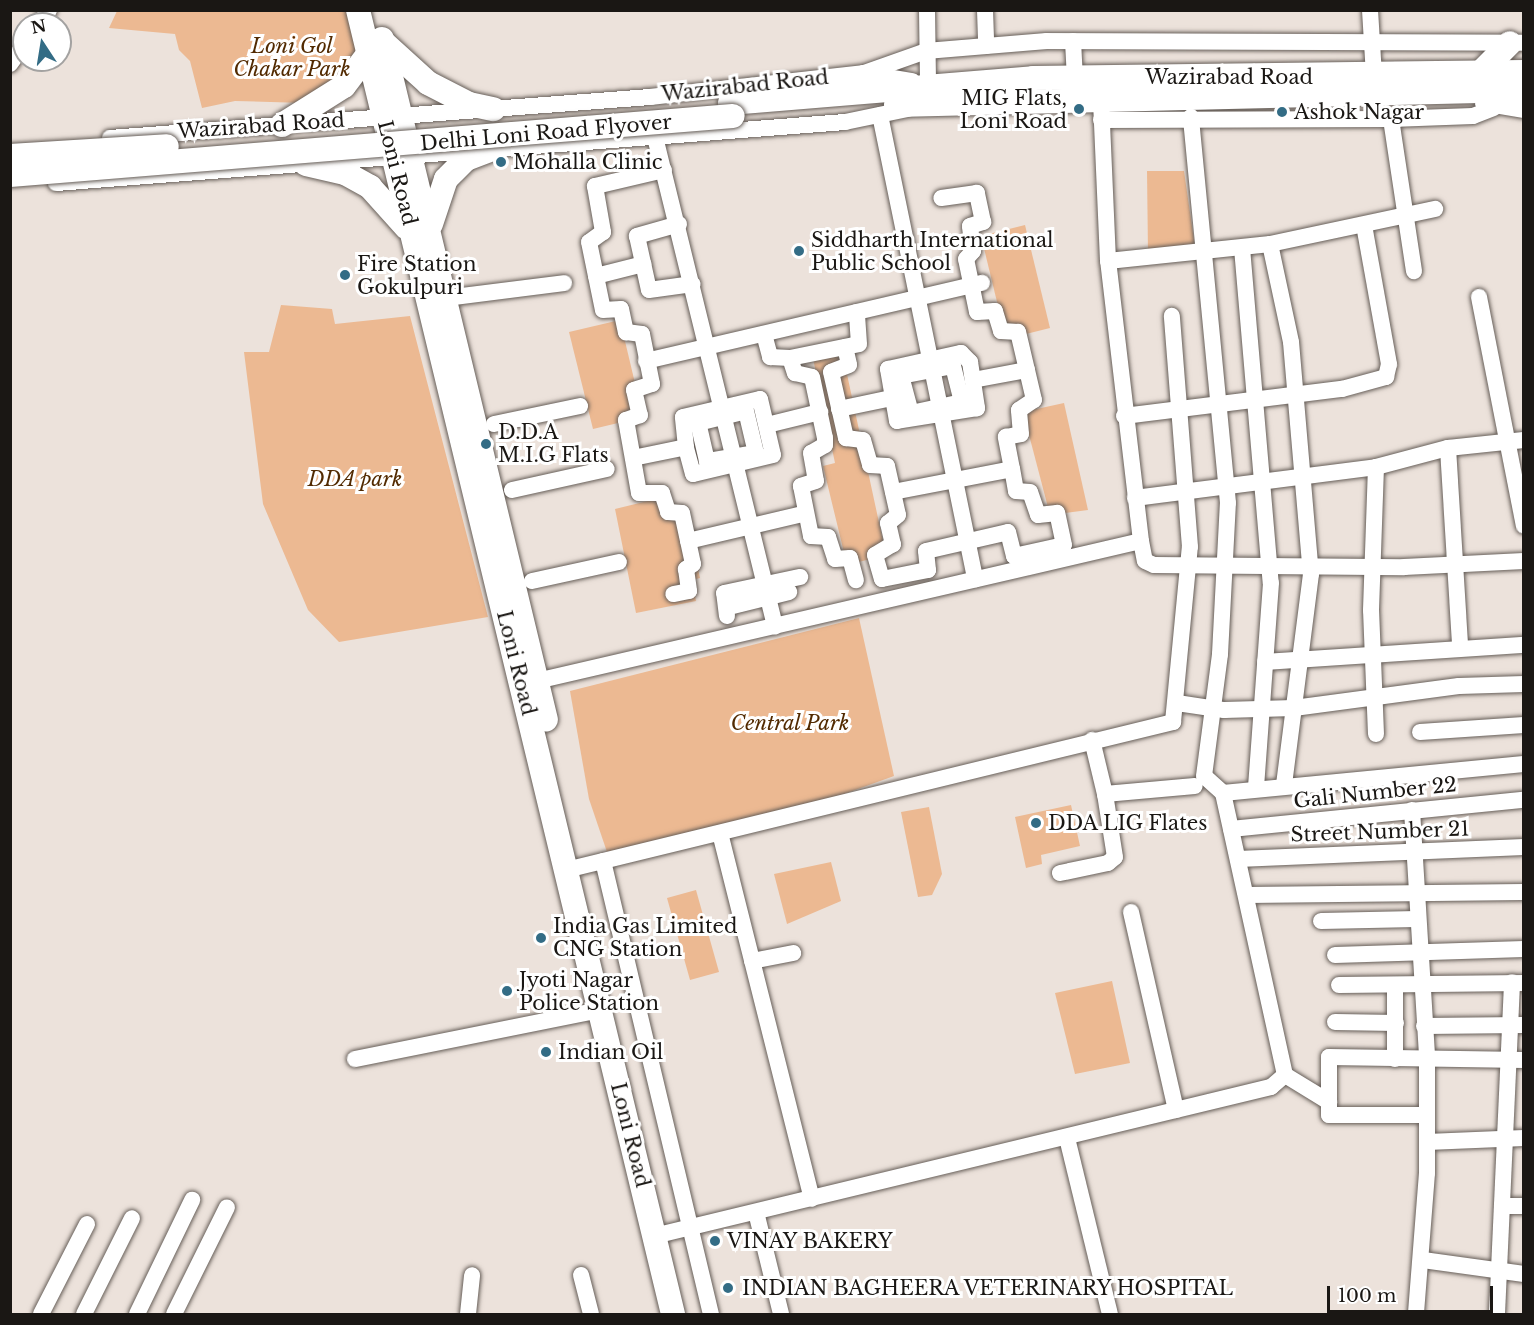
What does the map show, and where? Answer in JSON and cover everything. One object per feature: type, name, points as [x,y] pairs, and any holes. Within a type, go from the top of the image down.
[{"type":"highway","name":"Loni Road","points":[[358,10],[376,47]]},
{"type":"highway","name":"Loni Road","points":[[375,10],[376,47],[573,868],[672,1232],[689,1314]]},
{"type":"highway","points":[[1475,83],[1517,43]]},
{"type":"highway","points":[[282,124],[335,93],[376,47],[428,83],[469,104],[493,109]]},
{"type":"highway","name":"Wazirabad Road","points":[[935,91],[1075,78],[1374,76],[1475,83]]},
{"type":"highway","points":[[1475,83],[1522,87]]},
{"type":"highway","name":"Wazirabad Road","points":[[935,91],[1101,109],[1475,83]]},
{"type":"highway","name":"Delhi Loni Road Flyover","points":[[10,175],[935,91]]},
{"type":"highway","name":"Delhi Loni Road Flyover","points":[[10,156],[431,129],[867,97]]},
{"type":"highway","points":[[316,163],[345,173],[370,187],[422,237],[435,199],[446,179],[466,159],[490,150]]},
{"type":"highway","name":"Loni Road","points":[[422,237],[446,298],[529,682]]},
{"type":"highway","name":"Loni Road","points":[[573,868],[600,1010],[672,1232],[674,1314]]},
{"type":"street","points":[[927,10],[926,51],[935,91]]},
{"type":"street","points":[[985,10],[986,46]]},
{"type":"street","points":[[1370,10],[1374,76]]},
{"type":"street","points":[[1073,41],[1075,78]]},
{"type":"street","points":[[975,579],[917,298],[867,97],[926,51],[986,46],[1073,41],[1517,43]]},
{"type":"street","points":[[1475,83],[1494,108]]},
{"type":"street","points":[[1522,87],[1494,108],[1473,116],[1391,119],[1191,117],[1101,109],[1108,261],[1124,416],[1145,561],[1154,565],[1225,566],[1310,564],[1457,566],[1524,561]]},
{"type":"street","name":"Wazirabad Road","points":[[10,146],[493,109],[867,97]]},
{"type":"street","name":"Wazirabad Road","points":[[10,187],[655,137],[867,97]]},
{"type":"street","points":[[1191,117],[1221,405],[1227,487],[1225,566],[1214,707],[1204,776],[1223,793],[1286,1075],[1329,1102]]},
{"type":"street","points":[[1391,119],[1408,215],[1414,271]]},
{"type":"street","points":[[316,163],[344,143],[339,129],[321,122]]},
{"type":"street","points":[[655,137],[693,281],[775,626]]},
{"type":"street","points":[[664,171],[594,188],[603,232],[589,239],[603,310],[621,309],[626,332],[642,334],[652,384],[634,390],[640,415],[626,420],[639,493],[662,493],[668,512],[682,513],[693,564],[686,569],[689,591],[673,594]]},
{"type":"street","points":[[845,347],[849,365],[831,372],[846,438],[863,440],[870,465],[887,466],[898,515],[888,524],[893,544],[875,555],[882,579],[928,570],[926,551],[1008,532],[1015,556],[1064,545],[1057,513],[1038,515],[1030,492],[1016,491],[1006,437],[1021,434],[1019,410],[1034,400],[1018,332],[1001,331],[994,311],[977,312],[977,285],[968,231],[983,222],[977,193],[940,198]]},
{"type":"street","points":[[1108,261],[1205,254],[1270,244],[1435,209]]},
{"type":"street","points":[[1124,416],[1179,412],[1386,377],[1389,364],[1364,225]]},
{"type":"street","points":[[680,229],[638,234],[643,264],[652,293],[693,281]]},
{"type":"street","points":[[680,229],[650,243],[658,283],[693,281]]},
{"type":"street","points":[[1270,244],[1296,394],[1310,564],[1302,656],[1284,784]]},
{"type":"street","points":[[1242,248],[1258,399],[1270,565],[1256,788]]},
{"type":"street","points":[[596,276],[643,264]]},
{"type":"street","points":[[446,298],[564,283]]},
{"type":"street","points":[[646,361],[977,285]]},
{"type":"street","points":[[1479,297],[1524,526]]},
{"type":"street","points":[[764,334],[770,357],[790,358],[845,347],[861,342],[857,312]]},
{"type":"street","points":[[573,868],[1092,741],[1167,727],[1177,704],[1189,565],[1188,491],[1172,316]]},
{"type":"street","points":[[931,364],[888,369],[891,398],[900,423],[941,412],[962,400],[954,366],[931,364],[902,379],[911,413],[941,412],[977,408],[974,380],[966,354],[931,364]]},
{"type":"street","points":[[790,358],[795,373],[812,377],[825,445],[812,453],[816,481],[801,486],[812,538],[828,537],[835,559],[850,558],[856,580]]},
{"type":"street","points":[[974,380],[1027,370]]},
{"type":"street","points":[[839,409],[891,398]]},
{"type":"street","points":[[723,411],[698,423],[708,462],[735,463],[757,450],[746,411],[723,411],[683,417],[686,447],[693,474],[773,455],[760,399],[723,411]]},
{"type":"street","points":[[494,424],[580,406]]},
{"type":"street","points":[[767,425],[820,412]]},
{"type":"street","points":[[1135,498],[1376,467],[1448,448],[1524,440]]},
{"type":"street","points":[[633,458],[686,447]]},
{"type":"street","points":[[1448,448],[1457,566],[1460,647]]},
{"type":"street","points":[[1376,467],[1372,653],[1376,734]]},
{"type":"street","points":[[512,490],[607,469]]},
{"type":"street","points":[[893,492],[1012,469]]},
{"type":"street","points":[[688,541],[806,513]]},
{"type":"street","points":[[529,682],[1141,541]]},
{"type":"street","points":[[532,581],[619,562]]},
{"type":"street","points":[[766,591],[800,577]]},
{"type":"street","points":[[730,611],[724,593],[789,592]]},
{"type":"street","points":[[1265,662],[1302,656],[1524,645]]},
{"type":"street","points":[[1177,704],[1260,709],[1294,708],[1374,696],[1524,684]]},
{"type":"street","points":[[1420,732],[1524,725]]},
{"type":"street","points":[[1060,873],[1115,857],[1092,741]]},
{"type":"street","points":[[1223,793],[1284,784],[1524,764]]},
{"type":"street","points":[[1104,794],[1195,786]]},
{"type":"street","name":"Gali Number 22","points":[[1231,829],[1524,800]]},
{"type":"street","points":[[1412,810],[1413,894],[1423,984],[1426,1058],[1423,1260],[1416,1314]]},
{"type":"street","points":[[720,833],[812,1199]]},
{"type":"street","name":"Street Number 21","points":[[1238,859],[1524,847]]},
{"type":"street","points":[[603,861],[672,1232],[711,1314]]},
{"type":"street","points":[[1247,895],[1524,892]]},
{"type":"street","points":[[1131,912],[1176,1110]]},
{"type":"street","points":[[1321,921],[1417,919]]},
{"type":"street","points":[[1335,955],[1524,949]]},
{"type":"street","points":[[752,961],[793,953]]},
{"type":"street","points":[[1339,985],[1518,983],[1515,1060],[1506,1139],[1501,1272],[1497,1314]]},
{"type":"street","points":[[1395,986],[1395,1059]]},
{"type":"street","points":[[355,1059],[600,1010]]},
{"type":"street","points":[[1335,1022],[1396,1023]]},
{"type":"street","points":[[1424,1026],[1517,1024]]},
{"type":"street","points":[[1426,1115],[1329,1116],[1329,1058],[1515,1060]]},
{"type":"street","points":[[672,1232],[1271,1087],[1286,1075]]},
{"type":"street","points":[[1067,1138],[1110,1314]]},
{"type":"street","points":[[1426,1142],[1524,1138]]},
{"type":"street","points":[[137,1314],[192,1200]]},
{"type":"street","points":[[1504,1206],[1524,1206]]},
{"type":"street","points":[[174,1314],[227,1207]]},
{"type":"street","points":[[756,1212],[781,1314]]},
{"type":"street","points":[[84,1314],[132,1218]]},
{"type":"street","points":[[41,1314],[87,1224]]},
{"type":"street","points":[[1423,1260],[1524,1274]]},
{"type":"street","points":[[468,1314],[472,1275]]},
{"type":"street","points":[[581,1275],[591,1314]]},
{"type":"green space","name":"Loni Gol Chakar Park","points":[[117,11],[351,11],[361,50],[322,96],[304,103],[235,101],[202,108],[190,61],[179,50],[175,34],[109,28]]},
{"type":"green space","points":[[1147,171],[1184,171],[1195,247],[1148,253]]},
{"type":"green space","points":[[1025,225],[1050,328],[1006,339],[981,236]]},
{"type":"green space","name":"DDA park","points":[[281,305],[332,309],[335,324],[410,316],[488,617],[339,642],[308,610],[263,504],[244,352],[269,352]]},
{"type":"green space","points":[[620,320],[643,417],[593,429],[569,332]]},
{"type":"green space","points":[[846,342],[845,365],[886,555],[847,565],[823,466],[835,463],[811,349]]},
{"type":"green space","points":[[1064,403],[1088,510],[1050,515],[1023,412]]},
{"type":"green space","points":[[664,497],[687,516],[700,578],[692,580],[696,601],[636,613],[615,509]]},
{"type":"green space","name":"Central Park","points":[[859,618],[894,776],[819,803],[607,852],[589,799],[570,691]]},
{"type":"green space","points":[[1071,805],[1080,846],[1041,855],[1042,864],[1026,868],[1015,817]]},
{"type":"green space","points":[[929,807],[942,874],[932,895],[918,897],[901,812]]},
{"type":"green space","points":[[831,862],[841,901],[787,924],[774,874]]},
{"type":"green space","points":[[696,890],[719,972],[690,980],[667,898]]},
{"type":"green space","points":[[1112,981],[1130,1063],[1075,1074],[1055,993]]},
{"type":"place","name":"MIG Flats, Loni Road","points":[[1079,109]]},
{"type":"place","name":"Ashok Nagar","points":[[1282,112]]},
{"type":"place","name":"Mohalla Clinic","points":[[501,162]]},
{"type":"place","name":"Siddharth International Public School","points":[[799,251]]},
{"type":"place","name":"Fire Station Gokulpuri","points":[[345,275]]},
{"type":"place","name":"D.D.A M.I.G Flats","points":[[486,444]]},
{"type":"place","name":"DDA LIG Flates","points":[[1036,823]]},
{"type":"place","name":"India Gas Limited CNG Station","points":[[541,938]]},
{"type":"place","name":"Jyoti Nagar Police Station","points":[[507,991]]},
{"type":"place","name":"Indian Oil","points":[[546,1052]]},
{"type":"place","name":"VINAY BAKERY","points":[[715,1241]]},
{"type":"place","name":"INDIAN BAGHEERA VETERINARY HOSPITAL","points":[[728,1288]]}]
